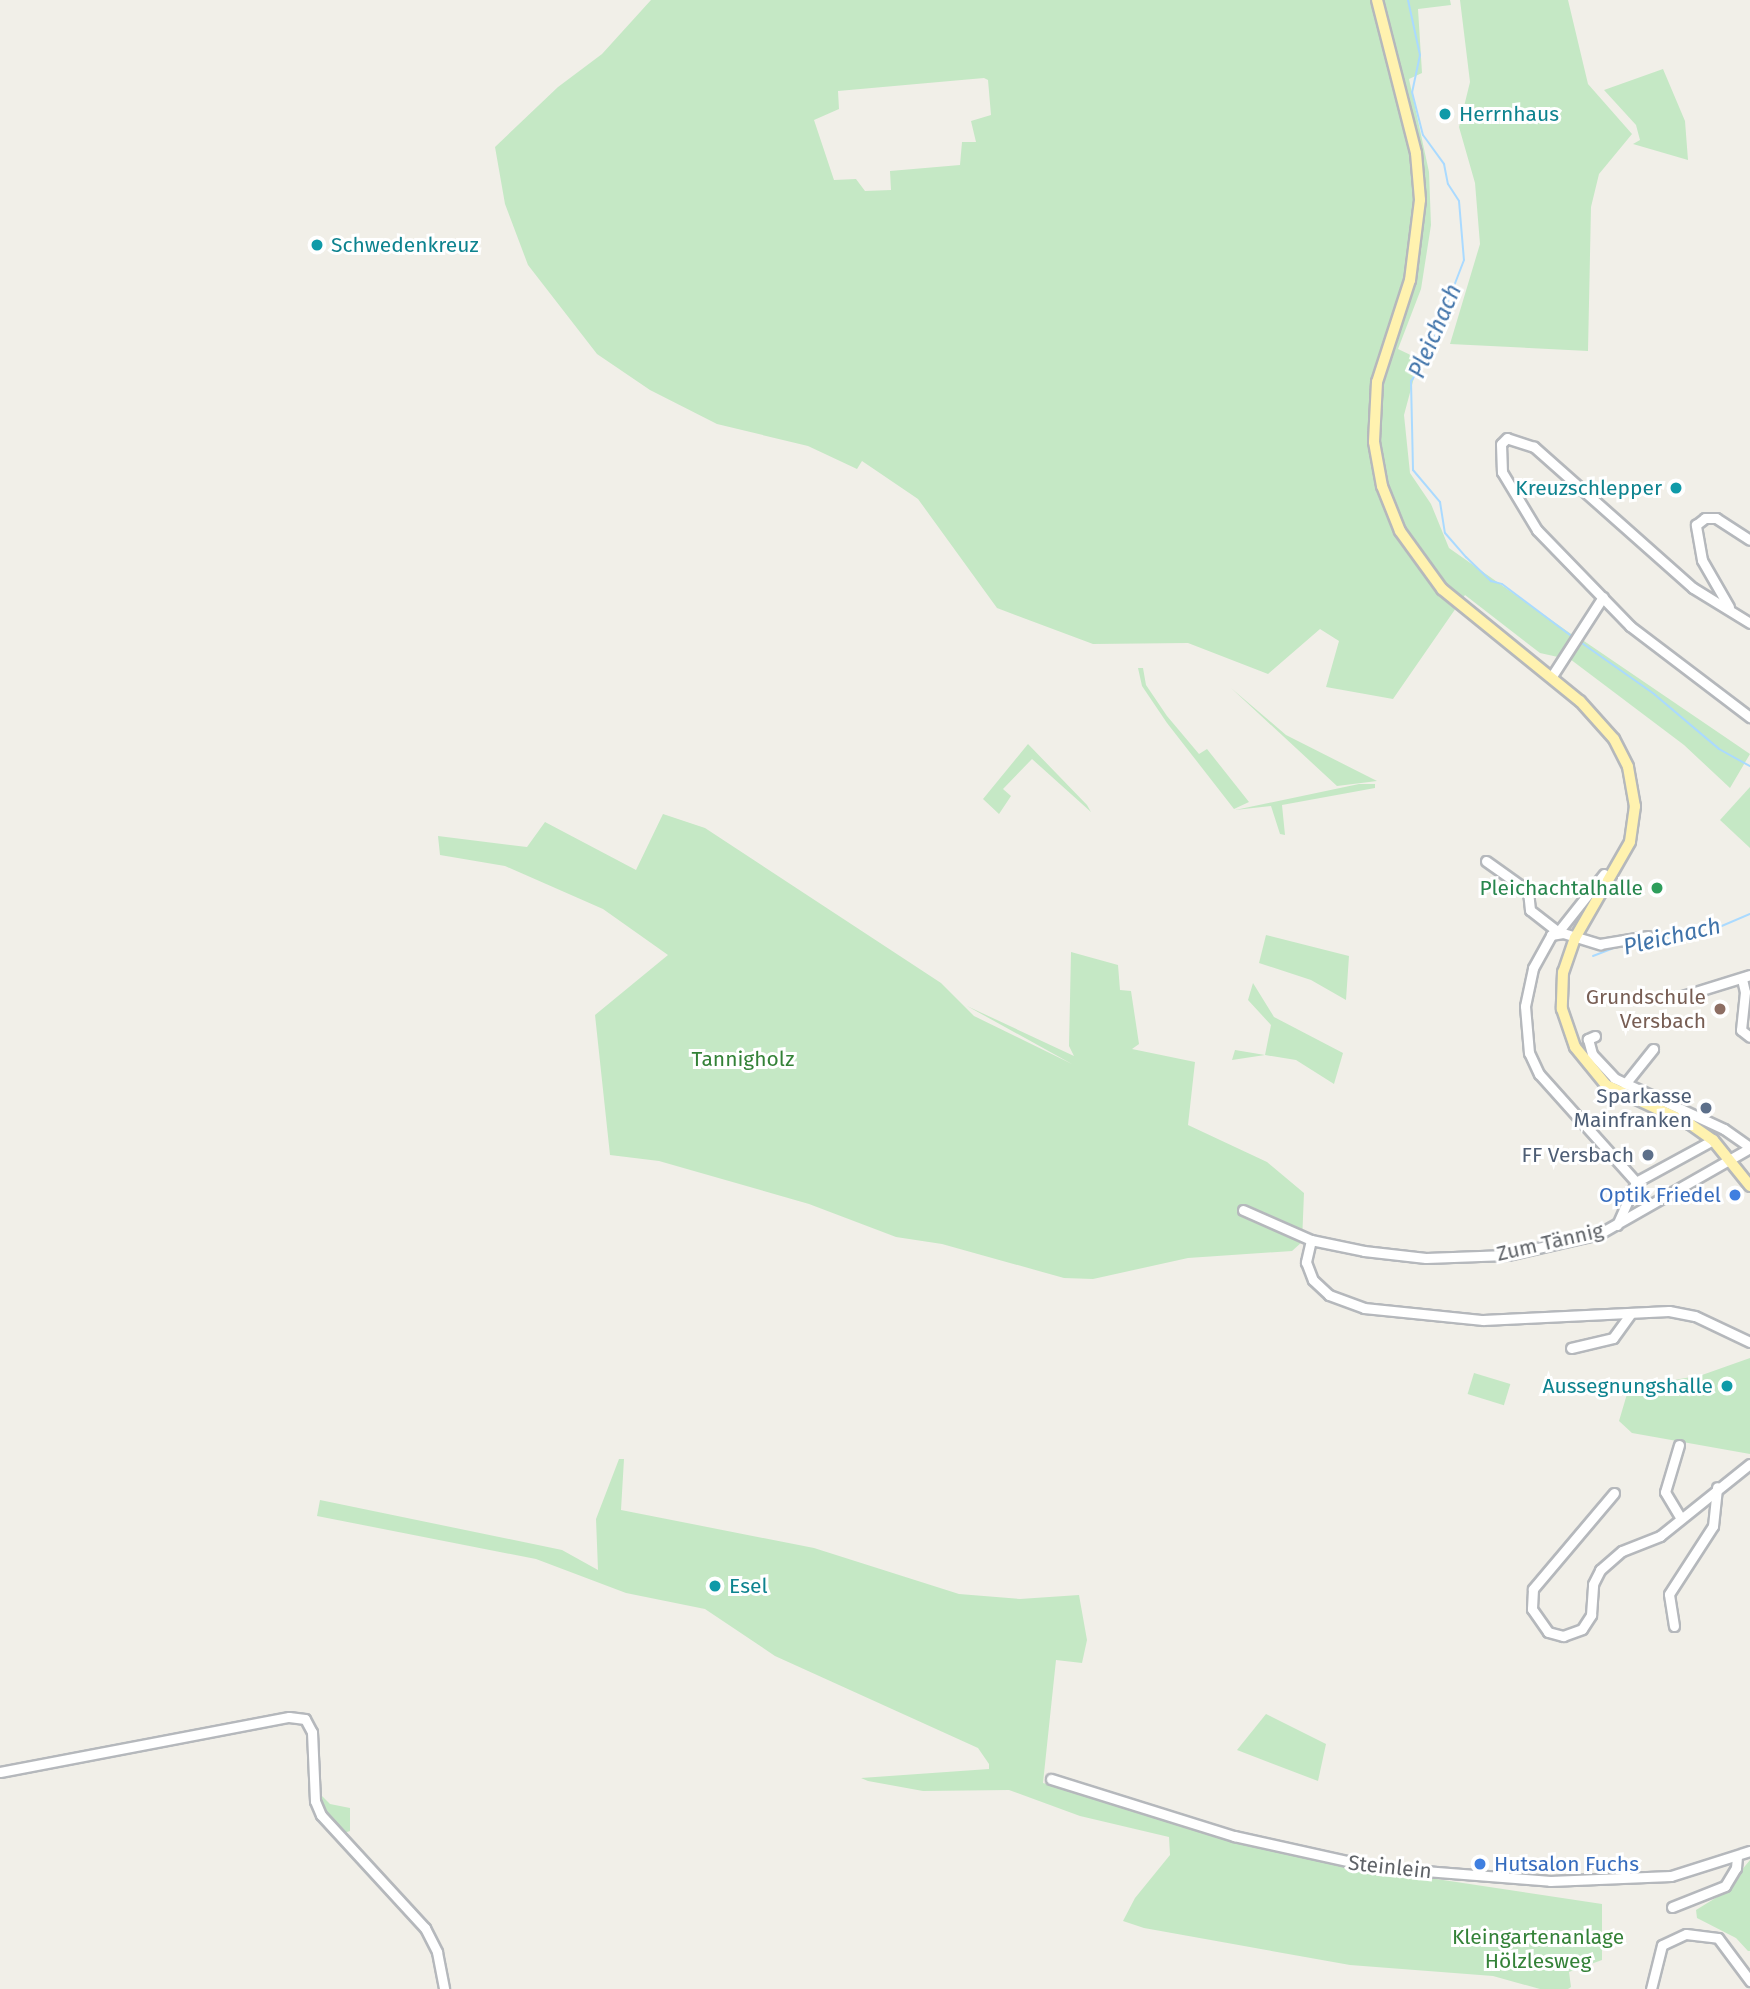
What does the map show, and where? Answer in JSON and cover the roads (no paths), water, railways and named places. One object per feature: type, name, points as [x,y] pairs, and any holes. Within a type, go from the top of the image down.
[{"type":"main road","points":[[1377,0],[1416,153],[1420,200],[1413,267],[1377,382],[1377,461],[1390,510],[1413,552],[1442,589],[1474,617],[1552,676],[1606,728],[1631,776],[1632,832],[1575,938],[1563,972],[1562,1009],[1583,1060],[1620,1094],[1690,1124],[1713,1140],[1731,1159],[1750,1186]]},
{"type":"street","points":[[1750,623],[1730,608],[1693,588],[1534,447],[1507,438],[1501,443],[1503,472],[1524,513],[1602,597],[1649,642],[1750,717]]},
{"type":"street","points":[[1730,608],[1702,560],[1697,534],[1700,521],[1716,519],[1750,540]]},
{"type":"street","points":[[1552,676],[1602,597]]},
{"type":"street","points":[[1486,861],[1528,891],[1530,910],[1558,932],[1600,944],[1648,936]]},
{"type":"street","points":[[1607,877],[1536,959],[1527,991],[1524,1023],[1533,1064],[1584,1129],[1636,1182]]},
{"type":"street","points":[[1679,997],[1746,977],[1741,1030],[1750,1037]]},
{"type":"street","points":[[1595,1036],[1588,1039],[1592,1054],[1625,1084],[1724,1129],[1750,1147]]},
{"type":"street","points":[[1625,1084],[1653,1049]]},
{"type":"street","points":[[1617,1225],[1636,1182],[1713,1140]]},
{"type":"street","name":"Zum Tännig","points":[[1243,1210],[1309,1244],[1426,1258],[1481,1257],[1590,1237],[1617,1225],[1750,1147]]},
{"type":"street","points":[[1309,1244],[1308,1273],[1320,1288],[1375,1311],[1483,1320],[1669,1311],[1695,1316],[1750,1342]]},
{"type":"street","points":[[1571,1348],[1614,1338],[1631,1313]]},
{"type":"street","points":[[1679,1445],[1665,1492],[1680,1517]]},
{"type":"street","points":[[1614,1493],[1533,1589],[1533,1613],[1548,1632],[1563,1636],[1582,1629],[1591,1615],[1593,1584],[1600,1570],[1622,1551],[1660,1536],[1717,1487],[1750,1464]]},
{"type":"street","points":[[1674,1626],[1669,1594],[1713,1526],[1717,1487]]},
{"type":"street","points":[[0,1772],[289,1717],[305,1719],[312,1732],[315,1801],[321,1815],[425,1928],[437,1952],[444,1989]]},
{"type":"street","name":"Steinlein","points":[[1051,1779],[1247,1840],[1374,1867],[1550,1881],[1671,1876],[1750,1851]]},
{"type":"street","points":[[1672,1907],[1725,1886],[1737,1868],[1737,1857]]},
{"type":"street","points":[[1651,1989],[1662,1945],[1686,1934],[1718,1938],[1750,1981]]},
{"type":"waterway","name":"Pleichach","points":[[1408,0],[1420,55],[1412,92],[1423,135],[1444,164],[1448,184],[1459,201],[1464,260],[1426,359],[1411,381],[1413,470],[1440,502],[1445,533],[1466,557],[1491,581],[1502,584],[1574,638]]},
{"type":"waterway","name":"Pleichach","points":[[1579,641],[1654,694],[1719,749],[1750,766]]},
{"type":"waterway","name":"Pleichach","points":[[1647,940],[1703,934],[1750,914]]},
{"type":"waterway","name":"Pleichach","points":[[1593,956],[1624,944]]},
{"type":"place","name":"Herrnhaus","points":[[1445,114]]},
{"type":"place","name":"Schwedenkreuz","points":[[317,245]]},
{"type":"place","name":"Kreuzschlepper","points":[[1676,488]]},
{"type":"place","name":"Pleichachtalhalle","points":[[1657,888]]},
{"type":"place","name":"Grundschule Versbach","points":[[1720,1009]]},
{"type":"place","name":"Sparkasse Mainfranken","points":[[1706,1108]]},
{"type":"place","name":"FF Versbach","points":[[1648,1155]]},
{"type":"place","name":"Optik Friedel","points":[[1735,1195]]},
{"type":"place","name":"Aussegnungshalle","points":[[1727,1386]]},
{"type":"place","name":"Esel","points":[[715,1586]]},
{"type":"place","name":"Hutsalon Fuchs","points":[[1480,1864]]},
{"type":"park label","name":"Tannigholz","points":[[743,1059]]},
{"type":"park label","name":"Kleingartenanlage Hölzlesweg","points":[[1538,1949]]}]
